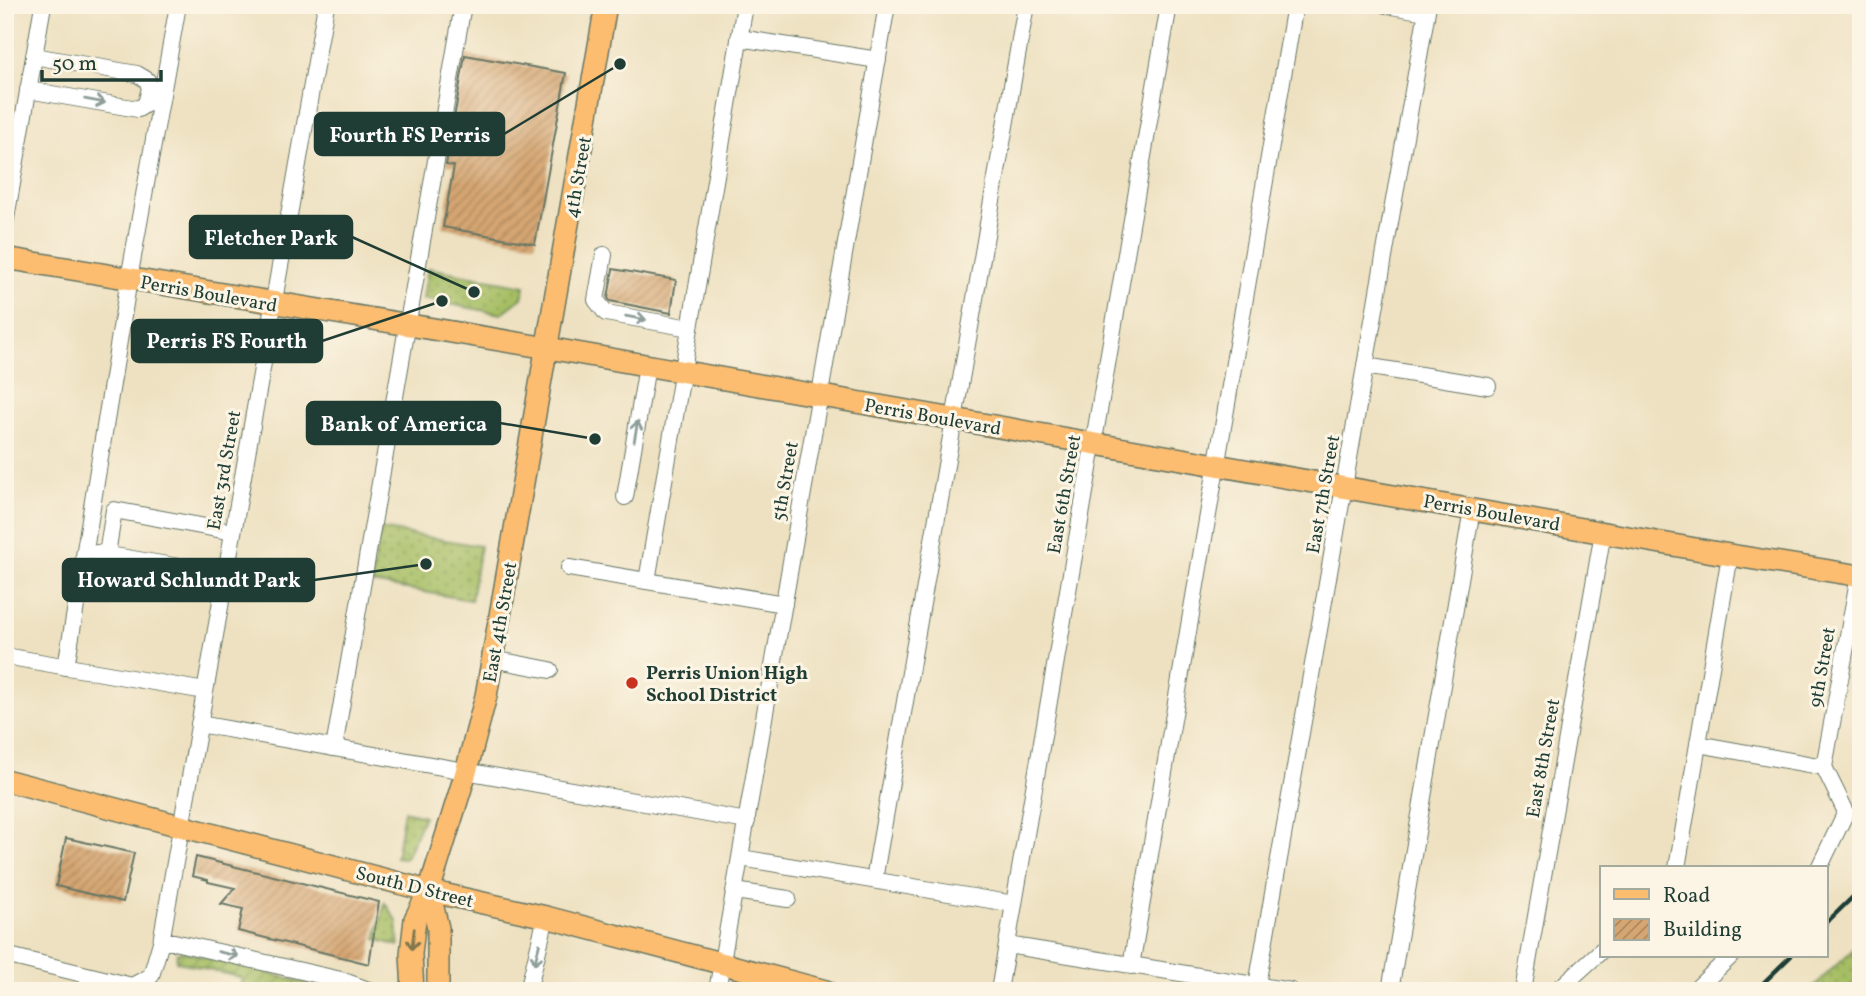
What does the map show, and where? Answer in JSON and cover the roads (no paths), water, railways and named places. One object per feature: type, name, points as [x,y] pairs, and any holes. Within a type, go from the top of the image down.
[{"type":"main road","name":"4th Street","points":[[548,348],[606,5]]},
{"type":"main road","name":"Perris Boulevard","points":[[5,257],[548,348],[1093,445],[1860,576]]},
{"type":"main road","name":"East 4th Street","points":[[412,991],[411,954],[415,919],[429,891],[466,772],[486,696],[548,348]]},
{"type":"main road","name":"South D Street","points":[[5,780],[429,891],[546,917],[723,964],[777,984],[826,991]]},
{"type":"main road","points":[[429,891],[438,928],[438,991]]},
{"type":"street","points":[[5,224],[43,5]]},
{"type":"street","points":[[65,667],[129,279],[178,5]]},
{"type":"street","name":"East 3rd Street","points":[[5,955],[132,986],[151,976],[161,942],[326,5]]},
{"type":"street","points":[[334,748],[463,5]]},
{"type":"street","points":[[646,581],[745,5]]},
{"type":"street","name":"5th Street","points":[[717,991],[887,5]]},
{"type":"street","points":[[874,880],[1026,5]]},
{"type":"street","name":"East 6th Street","points":[[999,991],[1169,5]]},
{"type":"street","points":[[1131,966],[1294,5]]},
{"type":"street","points":[[1386,5],[1427,9]]},
{"type":"street","name":"East 7th Street","points":[[1257,988],[1427,9]]},
{"type":"street","points":[[739,38],[878,60]]},
{"type":"street","points":[[28,90],[138,109],[146,104],[149,88],[147,80],[137,74],[34,56]]},
{"type":"street","points":[[604,255],[596,300],[606,313],[690,328]]},
{"type":"street","points":[[625,497],[647,366]]},
{"type":"street","points":[[1365,366],[1488,386]]},
{"type":"street","points":[[1391,991],[1472,509]]},
{"type":"street","points":[[107,554],[114,510],[233,531]]},
{"type":"street","name":"East 8th Street","points":[[1523,991],[1603,532]]},
{"type":"street","points":[[85,550],[226,575]]},
{"type":"street","points":[[1677,866],[1730,555]]},
{"type":"street","points":[[569,568],[784,604]]},
{"type":"street","name":"9th Street","points":[[1824,766],[1860,576]]},
{"type":"street","points":[[5,656],[205,691]]},
{"type":"street","points":[[492,659],[550,670]]},
{"type":"street","points":[[199,724],[747,821]]},
{"type":"street","points":[[1698,744],[1824,766],[1846,812],[1820,866]]},
{"type":"street","points":[[741,858],[1014,904]]},
{"type":"street","points":[[735,891],[788,899]]},
{"type":"street","points":[[528,991],[546,917]]},
{"type":"street","points":[[161,942],[174,942],[341,980],[371,991]]},
{"type":"street","points":[[1007,945],[1257,988],[1291,991]]},
{"type":"street","points":[[1557,991],[1600,952]]},
{"type":"street","points":[[1694,991],[1729,958]]},
{"type":"railway","points":[[1828,921],[1861,889]]},
{"type":"railway","points":[[1755,991],[1789,958]]},
{"type":"place","name":"Fourth FS Perris","points":[[620,64]]},
{"type":"place","name":"Fletcher Park","points":[[474,292]]},
{"type":"place","name":"Perris FS Fourth","points":[[442,301]]},
{"type":"place","name":"Bank of America","points":[[595,439]]},
{"type":"place","name":"Howard Schlundt Park","points":[[426,564]]},
{"type":"place","name":"Perris Union High School District","points":[[632,683]]}]
